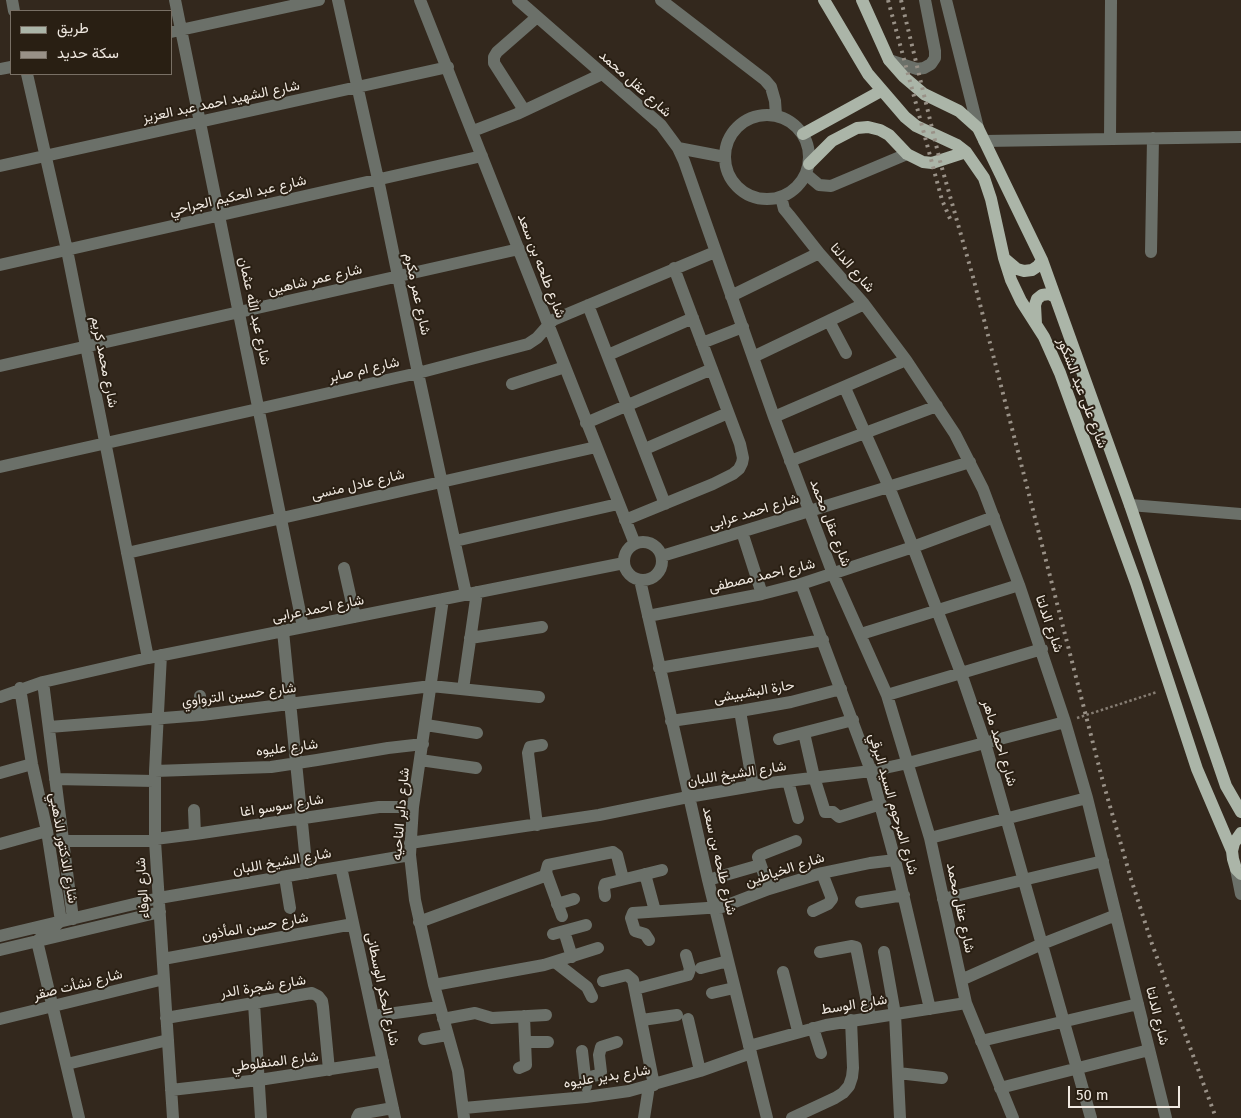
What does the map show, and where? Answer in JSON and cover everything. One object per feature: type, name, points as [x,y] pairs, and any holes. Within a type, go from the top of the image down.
[{"type":"main road","name":"شارع على عبد الشكور","points":[[824,0],[868,74],[905,118],[916,126],[957,145],[966,152],[984,178],[991,199],[1004,258],[1018,294],[1044,337],[1060,373],[1136,584],[1197,769],[1239,871]]},
{"type":"main road","name":"شارع على عبد الشكور","points":[[862,0],[889,60],[904,77],[924,94],[959,111],[978,128],[1042,260],[1130,505],[1226,786],[1241,812]]},
{"type":"main road","points":[[803,134],[881,91]]},
{"type":"main road","points":[[808,169],[832,141],[857,128],[868,127],[880,130],[907,154],[915,159],[932,163],[966,152]]},
{"type":"main road","points":[[1004,258],[1017,269],[1024,271],[1032,270],[1042,260]]},
{"type":"main road","points":[[1037,327],[1035,305],[1037,299],[1042,295],[1049,294],[1055,297]]},
{"type":"main road","points":[[1232,851],[1234,843],[1241,833]]},
{"type":"street","name":"شارع عبد الله عثمان","points":[[175,0],[176,31],[200,122],[303,627]]},
{"type":"street","points":[[176,31],[320,0]]},
{"type":"street","name":"شارع عمر مكرم","points":[[338,0],[378,180],[441,482],[455,542],[472,593]]},
{"type":"street","name":"شارع طلحه بن سعد","points":[[420,0],[635,544]]},
{"type":"street","name":"شارع عقل محمد","points":[[518,0],[661,126],[678,148],[684,161],[809,511],[833,574],[887,695],[930,838],[966,1004],[980,1042],[1013,1118]]},
{"type":"street","points":[[661,0],[772,87],[776,116]]},
{"type":"street","points":[[889,60],[917,69],[931,64],[935,51],[925,0]]},
{"type":"street","points":[[946,0],[978,128]]},
{"type":"street","points":[[1110,139],[1112,0]]},
{"type":"street","points":[[524,110],[494,63],[494,57],[497,52],[537,17]]},
{"type":"street","name":"شارع الشهيد احمد عبد العزيز","points":[[0,166],[448,67]]},
{"type":"street","points":[[473,132],[602,74]]},
{"type":"street","name":"شارع محمد كريم","points":[[27,75],[67,250],[148,658]]},
{"type":"street","points":[[765,115],[776,116],[786,119],[803,134],[808,148],[808,169],[800,184],[792,192],[770,199],[758,198],[738,188],[731,179],[726,169],[726,147],[736,128],[745,121],[765,115]]},
{"type":"street","points":[[984,141],[1241,137]]},
{"type":"street","points":[[1151,252],[1154,138]]},
{"type":"street","points":[[678,148],[725,157]]},
{"type":"street","points":[[808,169],[819,185],[831,186],[907,154]]},
{"type":"street","name":"شارع عبد الحكيم الجراحي","points":[[0,265],[482,156]]},
{"type":"street","name":"شارع الدلتا","points":[[781,197],[784,209],[818,253],[864,304],[906,360],[937,406],[970,462],[994,517],[1042,650],[1087,798],[1166,1118]]},
{"type":"street","name":"شارع عمر شاهين","points":[[0,366],[519,250]]},
{"type":"street","name":"شارع ام صابر","points":[[0,467],[418,373],[528,344],[537,338],[553,320],[715,252]]},
{"type":"street","points":[[731,296],[818,253]]},
{"type":"street","points":[[625,520],[713,484],[739,469],[742,463],[742,450],[674,268]]},
{"type":"street","points":[[753,358],[864,304]]},
{"type":"street","points":[[588,305],[665,504]]},
{"type":"street","points":[[608,356],[693,318]]},
{"type":"street","points":[[829,321],[846,353]]},
{"type":"street","points":[[702,343],[743,328]]},
{"type":"street","points":[[774,417],[845,388],[906,360]]},
{"type":"street","points":[[512,384],[565,368]]},
{"type":"street","points":[[586,423],[712,370]]},
{"type":"street","name":"شارع احمد ماهر","points":[[845,388],[889,487],[961,673],[985,743],[1091,1118]]},
{"type":"street","points":[[790,461],[937,406]]},
{"type":"street","points":[[644,449],[728,413]]},
{"type":"street","name":"شارع عادل منسى","points":[[127,553],[596,447]]},
{"type":"street","name":"شارع احمد عرابى","points":[[662,556],[970,462]]},
{"type":"street","points":[[455,542],[618,504]]},
{"type":"street","points":[[1130,505],[1241,514]]},
{"type":"street","name":"شارع احمد مصطفى","points":[[648,616],[762,594],[801,584],[913,548],[994,517]]},
{"type":"street","points":[[742,532],[762,594]]},
{"type":"street","points":[[646,542],[652,544],[662,556],[660,571],[655,577],[648,580],[640,580],[629,575],[624,564],[626,552],[635,544],[646,542]]},
{"type":"street","name":"شارع احمد عرابى","points":[[0,692],[148,658],[624,564]]},
{"type":"street","points":[[344,568],[355,617]]},
{"type":"street","name":"شارع طلحه بن سعد","points":[[640,580],[688,797],[766,1118]]},
{"type":"street","name":"شارع المرحوم السيد البرقي","points":[[801,584],[871,771],[904,896],[930,1009]]},
{"type":"street","points":[[861,634],[1019,585]]},
{"type":"street","points":[[463,689],[470,638],[472,593]]},
{"type":"street","name":"شارع داير الناحيه","points":[[443,599],[413,807],[410,849],[419,922],[441,1013],[458,1071],[464,1113]]},
{"type":"street","points":[[470,638],[542,627]]},
{"type":"street","points":[[283,632],[307,873]]},
{"type":"street","points":[[659,668],[823,640]]},
{"type":"street","points":[[887,695],[1042,650]]},
{"type":"street","name":"شارع الوفاء","points":[[161,656],[154,776],[155,840],[173,1118]]},
{"type":"street","points":[[43,682],[63,841],[67,920]]},
{"type":"street","name":"شارع حسين الترواوي","points":[[49,727],[202,715],[431,686],[539,697]]},
{"type":"street","name":"شارع احمد عرابى","points":[[0,696],[20,688]]},
{"type":"street","name":"شارع الدكتور الذهبي","points":[[20,688],[32,764],[67,920],[37,942]]},
{"type":"street","name":"حارة البشبيشى","points":[[671,721],[740,712],[791,702],[841,689]]},
{"type":"street","points":[[200,696],[202,715]]},
{"type":"street","points":[[740,712],[753,786]]},
{"type":"street","points":[[779,739],[853,720]]},
{"type":"street","name":"شارع الشيخ اللبان","points":[[0,936],[159,898],[341,867],[410,849],[537,825],[599,816],[688,797],[908,764],[1065,722]]},
{"type":"street","points":[[426,725],[476,733]]},
{"type":"street","points":[[804,733],[814,777],[826,813],[833,812],[839,817],[881,804]]},
{"type":"street","name":"شارع عليوه","points":[[55,779],[154,776],[296,764],[423,744]]},
{"type":"street","points":[[537,825],[528,753],[530,747],[542,745]]},
{"type":"street","points":[[420,760],[476,768]]},
{"type":"street","points":[[0,773],[32,764]]},
{"type":"street","points":[[788,781],[798,818]]},
{"type":"street","points":[[930,838],[1087,798]]},
{"type":"street","name":"شارع سوسو اغا","points":[[63,841],[155,840],[379,807],[413,807]]},
{"type":"street","points":[[194,810],[195,834]]},
{"type":"street","points":[[0,844],[47,832]]},
{"type":"street","points":[[769,889],[758,860],[759,856],[796,841]]},
{"type":"street","points":[[562,916],[547,876],[546,868],[552,864],[613,852],[618,855],[623,880]]},
{"type":"street","name":"شارع الخياطين","points":[[649,940],[645,934],[635,932],[632,913],[715,909],[769,889],[822,873],[895,860]]},
{"type":"street","points":[[943,899],[1103,861]]},
{"type":"street","points":[[708,880],[760,866]]},
{"type":"street","name":"شارع الحكر الوسطانى","points":[[341,867],[394,1113]]},
{"type":"street","points":[[605,896],[605,884],[662,870]]},
{"type":"street","points":[[1239,871],[1241,894]]},
{"type":"street","points":[[813,911],[828,904],[832,899],[822,873]]},
{"type":"street","points":[[645,874],[655,912]]},
{"type":"street","points":[[419,922],[547,876]]},
{"type":"street","points":[[285,877],[290,908]]},
{"type":"street","points":[[861,902],[904,896]]},
{"type":"street","points":[[557,904],[574,899]]},
{"type":"street","points":[[0,950],[160,912]]},
{"type":"street","points":[[961,980],[1042,944],[1116,915]]},
{"type":"street","name":"شارع حسن المأذون","points":[[163,960],[353,924]]},
{"type":"street","points":[[572,957],[559,932],[586,925]]},
{"type":"street","points":[[37,942],[79,1118]]},
{"type":"street","points":[[820,952],[852,946],[856,948],[870,1018]]},
{"type":"street","points":[[434,986],[515,972],[555,962],[598,948]]},
{"type":"street","points":[[884,952],[895,1014],[900,1118]]},
{"type":"street","points":[[635,989],[688,975],[690,969],[686,955]]},
{"type":"street","points":[[555,962],[587,987],[592,997]]},
{"type":"street","points":[[701,968],[728,962]]},
{"type":"street","points":[[783,972],[798,1031]]},
{"type":"street","points":[[603,981],[630,976],[633,980],[642,1020],[652,1086],[644,1118]]},
{"type":"street","name":"شارع نشأت صقر","points":[[0,1019],[164,980]]},
{"type":"street","points":[[712,994],[734,988]]},
{"type":"street","name":"شارع شجرة الدر","points":[[166,1018],[312,994],[318,996],[322,1001],[329,1070]]},
{"type":"street","points":[[254,1003],[262,1118]]},
{"type":"street","name":"شارع الوسط","points":[[750,1050],[798,1031],[851,1020],[966,1004]]},
{"type":"street","points":[[980,1042],[1138,1004]]},
{"type":"street","points":[[373,1016],[475,1013],[492,1018],[546,1015]]},
{"type":"street","points":[[519,1068],[526,1066],[524,1016]]},
{"type":"street","points":[[642,1020],[682,1017],[700,1072]]},
{"type":"street","points":[[792,1118],[835,1098],[849,1086],[853,1068],[851,1020]]},
{"type":"street","points":[[813,1028],[821,1053]]},
{"type":"street","points":[[424,1039],[447,1035]]},
{"type":"street","points":[[67,1064],[168,1040]]},
{"type":"street","points":[[525,1042],[548,1042]]},
{"type":"street","points":[[585,1078],[598,1075],[601,1072],[598,1056],[601,1047],[618,1042]]},
{"type":"street","name":"شارع بدير عليوه","points":[[464,1113],[586,1097],[652,1086],[700,1072],[750,1050]]},
{"type":"street","points":[[1000,1088],[1149,1050]]},
{"type":"street","points":[[582,1052],[586,1097]]},
{"type":"street","name":"شارع المنفلوطي","points":[[171,1090],[259,1080],[382,1061]]},
{"type":"street","points":[[898,1073],[942,1078]]},
{"type":"street","points":[[357,1118],[359,1114],[394,1113]]},
{"type":"path","points":[[1065,722],[1170,688]]},
{"type":"railway","points":[[888,0],[942,200],[951,221]]},
{"type":"railway","points":[[901,0],[940,161],[973,277],[1103,782],[1152,944],[1216,1118]]}]
